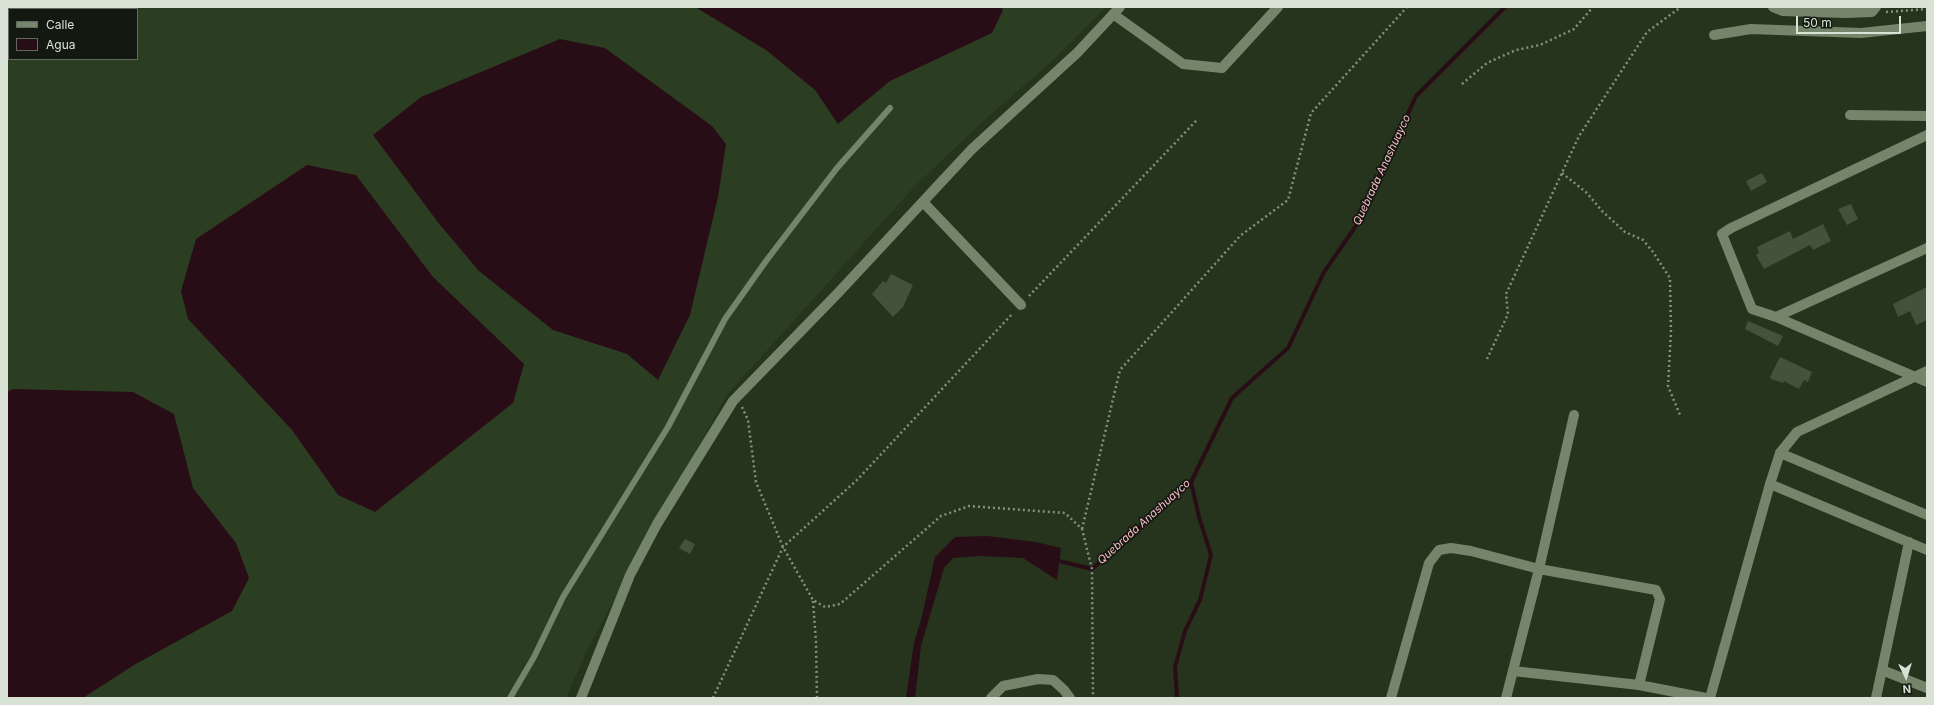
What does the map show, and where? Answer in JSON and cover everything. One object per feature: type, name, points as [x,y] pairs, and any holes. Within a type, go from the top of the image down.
[{"type":"street","points":[[581,698],[630,575],[657,524],[733,401],[924,203],[972,150],[1077,53],[1116,11],[1183,64],[1222,68],[1278,7]]},
{"type":"street","points":[[1773,7],[1777,10],[1846,13],[1874,9]]},
{"type":"street","points":[[1714,35],[1751,29],[1861,33],[1927,26]]},
{"type":"street","points":[[1850,115],[1927,116]]},
{"type":"street","points":[[1927,135],[1722,234],[1752,309],[1776,317],[1927,382]]},
{"type":"street","points":[[924,203],[1020,305]]},
{"type":"street","points":[[1776,317],[1927,248]]},
{"type":"street","points":[[1710,698],[1780,453],[1797,432],[1927,371]]},
{"type":"street","points":[[1506,698],[1540,569],[1574,415]]},
{"type":"street","points":[[1780,453],[1927,515]]},
{"type":"street","points":[[1770,484],[1927,550]]},
{"type":"street","points":[[1876,698],[1909,542]]},
{"type":"street","points":[[1391,698],[1429,563],[1439,550],[1451,548],[1471,551],[1540,569],[1656,590],[1660,599],[1639,685]]},
{"type":"street","points":[[1882,670],[1927,688]]},
{"type":"street","points":[[1513,671],[1639,685],[1706,698]]},
{"type":"street","points":[[991,698],[1003,686],[1038,679],[1053,680],[1070,698]]},
{"type":"lane","points":[[510,698],[534,657],[563,597],[668,427],[724,319],[766,260],[832,174],[890,108]]},
{"type":"path","points":[[1093,698],[1092,569],[1082,529],[1120,370],[1240,236],[1288,200],[1311,113],[1407,7]]},
{"type":"path","points":[[1462,84],[1487,63],[1516,50],[1540,45],[1574,29],[1593,7]]},
{"type":"path","points":[[1487,359],[1508,314],[1506,294],[1579,136],[1647,32],[1681,7]]},
{"type":"path","points":[[1874,9],[1927,9]]},
{"type":"path","points":[[713,698],[783,547],[857,480],[1020,305],[1197,120]]},
{"type":"path","points":[[1562,173],[1587,193],[1602,211],[1625,232],[1643,240],[1653,252],[1670,278],[1671,331],[1668,386],[1680,415]]},
{"type":"path","points":[[733,401],[744,408],[748,420],[756,482],[783,547],[813,600],[816,642],[817,698]]},
{"type":"path","points":[[813,600],[825,607],[840,604],[941,516],[969,506],[1065,513],[1082,529]]},
{"type":"shaded area","points":[[7,7],[1106,7],[1052,61],[981,123],[913,188],[727,395],[590,644],[566,698],[7,698]]},
{"type":"water","points":[[695,7],[1001,7],[1003,10],[992,33],[890,81],[838,124],[815,90],[766,50]]},
{"type":"water","points":[[560,39],[605,48],[712,126],[726,144],[718,197],[690,315],[658,380],[627,354],[553,330],[479,271],[440,225],[373,135],[421,97]]},
{"type":"water","points":[[307,165],[356,175],[433,277],[524,364],[513,403],[375,512],[338,495],[292,430],[188,319],[181,291],[196,239]]},
{"type":"water","points":[[13,389],[133,392],[174,414],[193,488],[236,543],[249,578],[232,611],[134,665],[83,698],[7,698],[7,392]]},
{"type":"water","points":[[987,536],[1036,542],[1061,548],[1057,580],[1023,558],[980,556],[953,558],[944,568],[921,646],[915,698],[906,698],[914,643],[922,616],[935,557],[955,537]]},
{"type":"building","points":[[1762,173],[1767,182],[1751,191],[1746,181]]},
{"type":"building","points":[[1851,204],[1858,219],[1847,225],[1838,209]]},
{"type":"building","points":[[1823,224],[1831,241],[1813,250],[1810,245],[1764,269],[1756,255],[1759,253],[1757,247],[1790,231],[1793,239]]},
{"type":"building","points":[[891,274],[913,285],[903,307],[893,317],[872,294],[883,281],[886,283]]},
{"type":"building","points":[[1927,287],[1927,320],[1916,325],[1910,311],[1898,317],[1893,304]]},
{"type":"building","points":[[1748,321],[1783,336],[1778,346],[1745,329]]},
{"type":"building","points":[[1780,357],[1812,372],[1808,382],[1804,380],[1799,389],[1784,381],[1783,383],[1771,379],[1770,377]]},
{"type":"building","points":[[685,539],[695,544],[690,554],[679,548]]},
{"type":"waterway","name":"Quebrada Anashuayco","points":[[1055,560],[1092,569],[1191,482],[1232,398],[1288,348],[1324,272],[1360,220],[1416,96],[1505,7]]},
{"type":"waterway","points":[[1177,698],[1175,667],[1185,631],[1200,600],[1211,555],[1199,517],[1191,482]]}]
